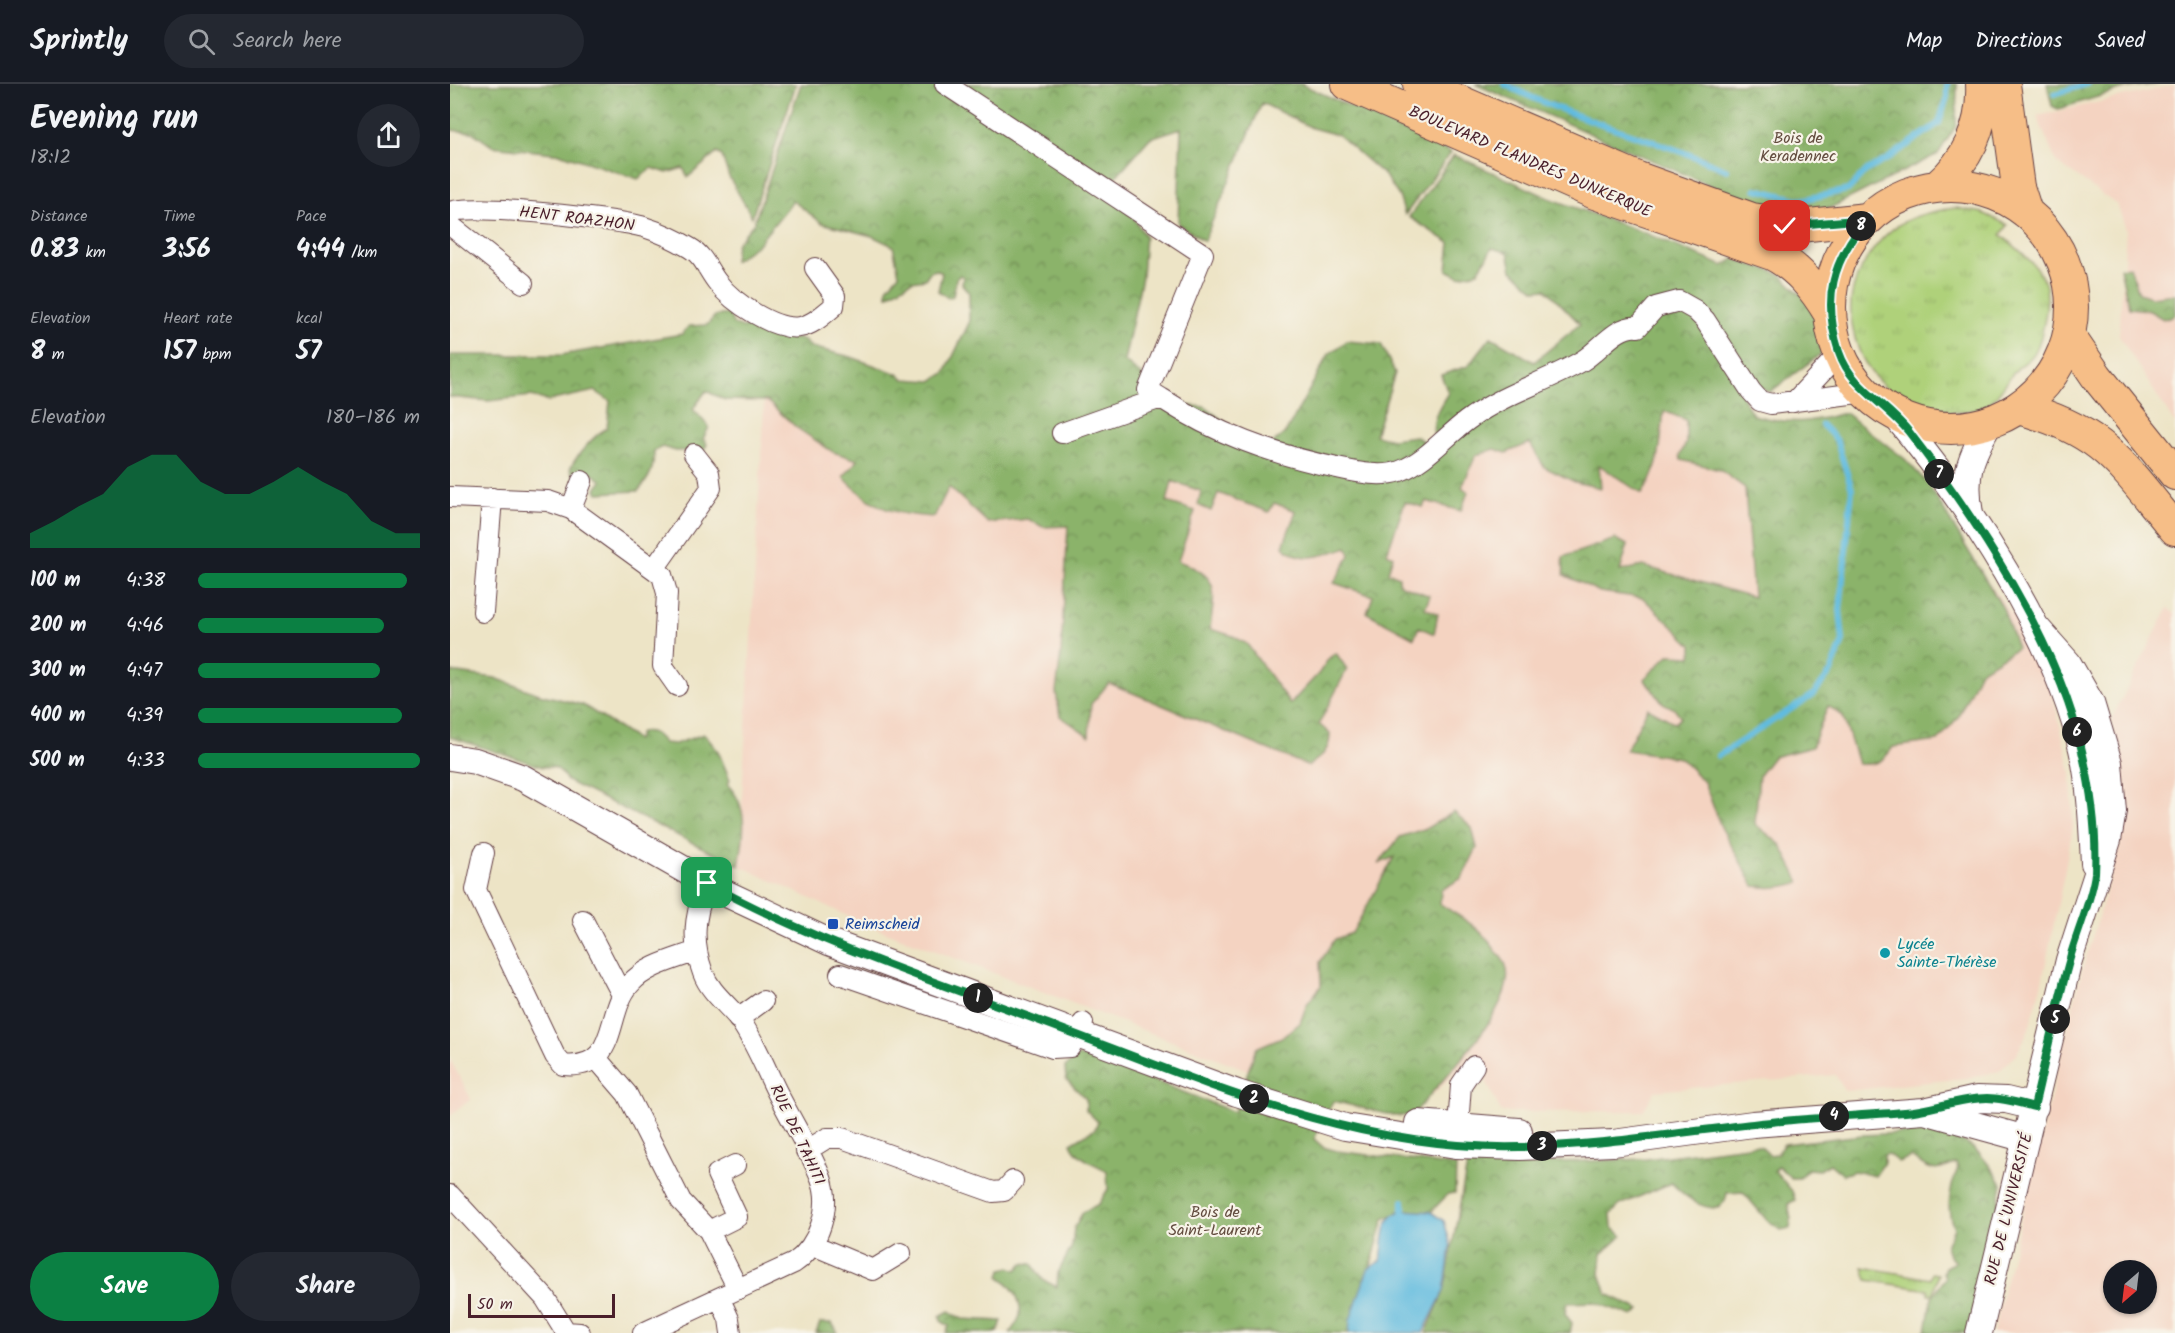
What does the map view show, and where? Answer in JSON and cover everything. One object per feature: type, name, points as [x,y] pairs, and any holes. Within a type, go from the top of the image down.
[{"type":"main road","name":"BOULEVARD FLANDRES DUNKERQUE","points":[[1347,84],[1595,193],[1772,254],[1784,260],[1806,279],[1830,314]]},
{"type":"main road","name":"BOULEVARD FLANDRES DUNKERQUE","points":[[1419,84],[1638,178],[1752,219],[1799,226],[1867,219]]},
{"type":"main road","points":[[1938,186],[1956,170],[1971,146],[1981,113],[1982,84]]},
{"type":"main road","points":[[2004,84],[2018,187],[2026,212]]},
{"type":"main road","points":[[1938,186],[1962,186],[1985,190],[2007,199],[2043,228],[2066,268],[2072,290],[2072,313],[2069,336],[2062,357],[2036,394],[2018,408],[1989,424],[1967,428],[1941,428],[1893,413],[1866,392],[1848,369],[1840,353],[1830,314],[1831,288],[1838,263],[1850,240],[1867,219],[1900,197],[1938,186]]},
{"type":"main road","points":[[2069,336],[2097,377],[2175,474]]},
{"type":"main road","points":[[2018,408],[2064,422],[2094,439],[2115,456],[2175,529]]},
{"type":"street","points":[[945,84],[1203,255],[1148,390],[1212,429],[1274,453],[1351,471],[1398,472],[1413,465],[1472,417],[1509,395],[1582,361],[1624,328],[1638,327],[1656,307],[1679,301],[1695,310],[1704,320],[1760,401],[1772,404],[1866,392]]},
{"type":"street","name":"HENT ROAZHON","points":[[450,212],[462,208],[490,209],[643,226],[693,249],[724,290],[744,306],[766,319],[791,327],[807,325],[834,306],[835,296],[815,268]]},
{"type":"street","points":[[450,225],[523,283]]},
{"type":"street","points":[[1794,402],[1840,353]]},
{"type":"street","points":[[1062,433],[1161,398]]},
{"type":"street","name":"RUE DE L'UNIVERSITÉ","points":[[1893,413],[1971,517],[2036,627],[2074,674],[2091,703],[2104,741],[2111,778],[2113,811],[2108,840],[2069,960],[1979,1333]]},
{"type":"street","name":"RUE DE L'UNIVERSITÉ","points":[[1971,517],[1967,496],[1969,465],[1989,424]]},
{"type":"street","points":[[654,569],[711,488],[709,473],[694,454]]},
{"type":"street","points":[[571,509],[582,481]]},
{"type":"street","points":[[450,497],[548,501],[571,509],[654,569],[667,584],[663,666],[677,686]]},
{"type":"street","points":[[483,612],[492,498]]},
{"type":"street","points":[[450,744],[483,751],[529,768],[784,922],[1081,1029],[1290,1112],[1377,1134],[1457,1136],[1520,1147],[1613,1143],[1835,1116],[1924,1111],[1945,1104],[1988,1098],[2034,1107]]},
{"type":"street","points":[[450,757],[475,761],[523,778],[710,878]]},
{"type":"street","points":[[484,853],[476,890],[555,1056],[563,1065],[572,1066],[596,1058],[603,1050],[622,995],[631,982],[640,975],[697,951]]},
{"type":"street","name":"RUE DE TAHITI","points":[[710,878],[695,923],[697,951],[705,979],[749,1035],[821,1179],[824,1194],[822,1218],[813,1245]]},
{"type":"street","points":[[583,920],[622,995]]},
{"type":"street","points":[[876,954],[875,972],[881,989]]},
{"type":"street","points":[[840,974],[1053,1048],[1070,1047],[1081,1029]]},
{"type":"street","points":[[738,1019],[763,1001]]},
{"type":"street","points":[[596,1058],[627,1094],[685,1208],[709,1231],[738,1289]]},
{"type":"street","points":[[1457,1136],[1461,1085],[1474,1066]]},
{"type":"street","points":[[1924,1111],[2026,1140]]},
{"type":"street","points":[[806,1151],[827,1138],[842,1138],[993,1192],[1004,1191],[1013,1181]]},
{"type":"street","points":[[709,1231],[736,1216],[717,1174],[735,1165]]},
{"type":"street","points":[[450,1195],[546,1298],[570,1333]]},
{"type":"street","points":[[643,1333],[794,1263],[813,1245],[873,1270],[901,1253]]},
{"type":"street","points":[[720,1299],[729,1319],[731,1333]]},
{"type":"shaded area","points":[[2175,85],[2175,424],[2119,336],[2126,229],[2117,205],[2056,162],[2037,116]]},
{"type":"shaded area","points":[[766,370],[1396,506],[1504,402],[1735,409],[1914,484],[2018,622],[2052,692],[2071,773],[2073,827],[2040,991],[2029,1029],[2017,1054],[1999,1071],[1975,1077],[1845,1091],[1835,1075],[1655,1091],[1643,1111],[1501,1112],[1485,1079],[1490,1074],[1473,1050],[1465,1063],[1433,1094],[1412,1104],[1308,1093],[865,924],[740,866]]},
{"type":"shaded area","points":[[2168,608],[2175,614],[2175,1333],[1993,1333],[2081,974],[2120,846],[2123,775],[2111,720]]},
{"type":"shaded area","points":[[450,1059],[471,1099],[450,1116]]},
{"type":"green space","points":[[450,84],[796,84],[752,217],[729,177],[722,156],[717,153],[688,177],[683,168],[667,173],[652,168],[638,179],[562,154],[492,146],[472,132],[450,130]]},
{"type":"green space","points":[[801,84],[1301,84],[1451,152],[1405,215],[1399,196],[1385,176],[1338,135],[1312,128],[1262,103],[1204,241],[1178,224],[1181,128],[1150,138],[1111,182],[1145,236],[1142,277],[1124,361],[1178,405],[1205,407],[1240,433],[1271,445],[1286,432],[1329,354],[1347,341],[1381,344],[1395,373],[1375,435],[1392,439],[1416,436],[1427,444],[1435,439],[1434,421],[1448,393],[1441,375],[1468,366],[1491,337],[1534,362],[1580,324],[1546,289],[1535,290],[1512,270],[1508,252],[1492,248],[1478,272],[1459,276],[1447,270],[1450,243],[1409,217],[1454,155],[1549,198],[1645,233],[1723,266],[1734,259],[1780,274],[1812,306],[1823,326],[1826,350],[1770,392],[1753,386],[1742,397],[1753,415],[1799,421],[1845,413],[1905,459],[1928,484],[2003,608],[2017,648],[1980,671],[1958,717],[1938,741],[1893,747],[1883,759],[1875,763],[1858,764],[1843,716],[1828,706],[1812,747],[1773,757],[1759,775],[1755,824],[1781,845],[1800,882],[1777,887],[1754,886],[1721,827],[1704,782],[1680,758],[1626,750],[1648,708],[1675,723],[1681,717],[1675,709],[1663,703],[1644,679],[1669,655],[1692,656],[1692,645],[1643,598],[1600,592],[1564,575],[1563,557],[1615,539],[1628,545],[1620,571],[1643,566],[1753,597],[1745,488],[1720,470],[1681,460],[1680,455],[1686,443],[1686,420],[1664,411],[1657,463],[1642,494],[1599,465],[1601,488],[1575,482],[1544,467],[1530,443],[1506,453],[1495,449],[1476,455],[1462,487],[1468,492],[1461,511],[1426,501],[1423,507],[1405,502],[1387,553],[1393,556],[1388,572],[1399,577],[1399,584],[1430,596],[1425,608],[1438,614],[1434,634],[1419,627],[1414,638],[1367,613],[1373,596],[1334,583],[1350,555],[1347,547],[1314,557],[1306,557],[1290,552],[1283,546],[1296,511],[1274,503],[1269,512],[1218,493],[1211,511],[1198,505],[1201,491],[1172,481],[1167,502],[1195,511],[1178,561],[1202,573],[1212,586],[1210,629],[1233,636],[1247,644],[1290,704],[1319,673],[1329,658],[1336,653],[1347,669],[1319,724],[1330,734],[1330,740],[1321,756],[1308,766],[1109,683],[1091,704],[1089,736],[1060,716],[1056,692],[1061,653],[1068,526],[1043,527],[1028,519],[988,523],[949,487],[934,517],[905,514],[884,508],[865,497],[843,477],[858,460],[833,452],[797,428],[767,401],[725,400],[706,391],[693,409],[709,427],[703,439],[707,444],[704,450],[676,451],[662,447],[654,451],[650,473],[638,491],[598,493],[596,489],[602,481],[590,472],[587,478],[575,477],[570,469],[586,446],[607,428],[610,401],[595,391],[548,401],[531,396],[488,401],[450,397],[450,355],[561,355],[682,334],[689,326],[707,325],[715,316],[729,314],[734,325],[744,328],[754,322],[790,338],[803,340],[811,347],[851,357],[898,374],[904,379],[932,381],[945,373],[969,323],[969,293],[962,284],[963,277],[960,275],[956,279],[953,296],[948,298],[938,291],[942,273],[936,270],[930,272],[925,279],[912,281],[887,296],[887,288],[899,274],[893,246],[872,236],[822,223],[793,201],[757,245],[734,261],[736,244],[754,223]]},
{"type":"green space","name":"Bois de Keradennec","points":[[1475,84],[1957,84],[1956,126],[1938,154],[1826,210],[1800,212],[1772,208],[1744,200]]},
{"type":"green space","points":[[2047,84],[2158,84],[2127,88],[2058,109],[2052,106]]},
{"type":"green space","points":[[1957,208],[1983,213],[2008,225],[2001,235],[2036,268],[2044,281],[2047,296],[2043,327],[2038,346],[2031,357],[2015,371],[1995,398],[1986,406],[1973,410],[1948,412],[1916,406],[1888,389],[1876,378],[1866,365],[1859,350],[1851,320],[1851,300],[1860,271],[1878,243],[1888,233],[1899,225],[1924,214]]},
{"type":"green space","points":[[2130,267],[2139,293],[2151,297],[2175,294],[2175,315],[2163,319],[2148,310],[2129,308],[2120,268]]},
{"type":"green space","points":[[450,672],[495,678],[539,694],[583,705],[637,740],[640,732],[654,733],[664,743],[675,744],[704,734],[718,751],[730,780],[727,784],[739,802],[742,812],[744,823],[739,866],[567,781],[555,768],[543,767],[450,737]]},
{"type":"green space","name":"Bois de Saint-Laurent","points":[[1454,812],[1472,828],[1477,848],[1462,878],[1441,890],[1440,904],[1484,935],[1505,964],[1507,982],[1501,1002],[1489,1022],[1413,1115],[1395,1116],[1333,1101],[1314,1139],[1323,1147],[1337,1151],[1456,1166],[1455,1193],[1448,1194],[1431,1212],[1403,1210],[1384,1219],[1352,1333],[1010,1333],[1018,1320],[1020,1309],[1015,1293],[1000,1277],[1002,1269],[1010,1267],[1017,1270],[1023,1263],[1032,1264],[1043,1280],[1057,1287],[1058,1273],[1072,1246],[1074,1228],[1083,1212],[1099,1204],[1108,1189],[1107,1171],[1077,1153],[1071,1143],[1095,1129],[1098,1122],[1086,1110],[1086,1099],[1066,1079],[1065,1067],[1078,1056],[1099,1059],[1234,1112],[1256,1048],[1284,1036],[1300,1023],[1307,1004],[1321,986],[1320,962],[1335,939],[1352,933],[1394,857],[1378,864],[1400,837],[1427,828]]},
{"type":"green space","points":[[1941,1131],[1962,1140],[1977,1151],[2002,1184],[1993,1233],[1969,1333],[1922,1333],[1926,1331],[1932,1296],[1945,1278],[1943,1272],[1945,1267],[1955,1262],[1949,1256],[1946,1246],[1954,1228],[1949,1206],[1958,1168],[1956,1163],[1937,1170],[1911,1157],[1898,1162],[1888,1154],[1884,1155],[1884,1163],[1875,1176],[1854,1171],[1843,1175],[1830,1164],[1819,1170],[1808,1169],[1799,1178],[1791,1178],[1778,1166],[1775,1171],[1792,1191],[1795,1200],[1788,1204],[1790,1228],[1781,1230],[1765,1218],[1743,1192],[1727,1193],[1725,1201],[1718,1208],[1711,1208],[1693,1201],[1671,1183],[1620,1205],[1611,1214],[1612,1227],[1622,1236],[1602,1254],[1600,1274],[1607,1294],[1640,1310],[1633,1316],[1594,1302],[1567,1303],[1565,1314],[1572,1323],[1570,1333],[1426,1333],[1444,1291],[1467,1165],[1646,1159],[1755,1145],[1762,1147],[1769,1155],[1777,1154],[1784,1144],[1863,1135]]},
{"type":"green space","points":[[1863,1267],[1930,1279],[1932,1273],[1938,1274],[1933,1294],[1928,1294],[1928,1290],[1867,1280]]},
{"type":"green space","points":[[949,1311],[962,1319],[1002,1321],[998,1332],[946,1333],[949,1326],[941,1321],[940,1316]]},
{"type":"green space","points":[[820,1323],[832,1323],[838,1333],[816,1333]]},
{"type":"water","points":[[1403,1210],[1431,1212],[1444,1221],[1451,1246],[1444,1291],[1423,1333],[1349,1333],[1350,1320],[1368,1269],[1381,1261],[1387,1224],[1396,1213]]},
{"type":"waterway","points":[[1504,84],[1587,119],[1727,170]]},
{"type":"waterway","points":[[1756,189],[1801,200],[1848,190],[1867,170],[1886,160],[1939,123],[1947,97],[1947,84]]},
{"type":"waterway","points":[[2054,94],[2087,84]]},
{"type":"waterway","points":[[1718,756],[1813,695],[1831,672],[1843,641],[1840,610],[1852,489],[1836,439],[1822,425]]},
{"type":"waterway","points":[[1403,1201],[1403,1216]]},
{"type":"place","name":"Reimscheid","points":[[833,924]]},
{"type":"place","name":"Lycée Sainte-Thérèse","points":[[1885,953]]},
{"type":"route","points":[[707,883],[763,913],[914,975],[1290,1112],[1377,1134],[1456,1145],[1520,1147],[1613,1143],[1753,1124],[1924,1111],[1945,1104],[1988,1098],[2034,1107],[2069,960],[2095,875],[2090,793],[2083,752],[2058,678],[2036,627],[1971,517],[1909,432],[1893,413],[1866,392],[1848,369],[1840,353],[1830,314],[1831,288],[1838,263],[1850,240],[1867,219],[1847,223],[1785,226]]}]
